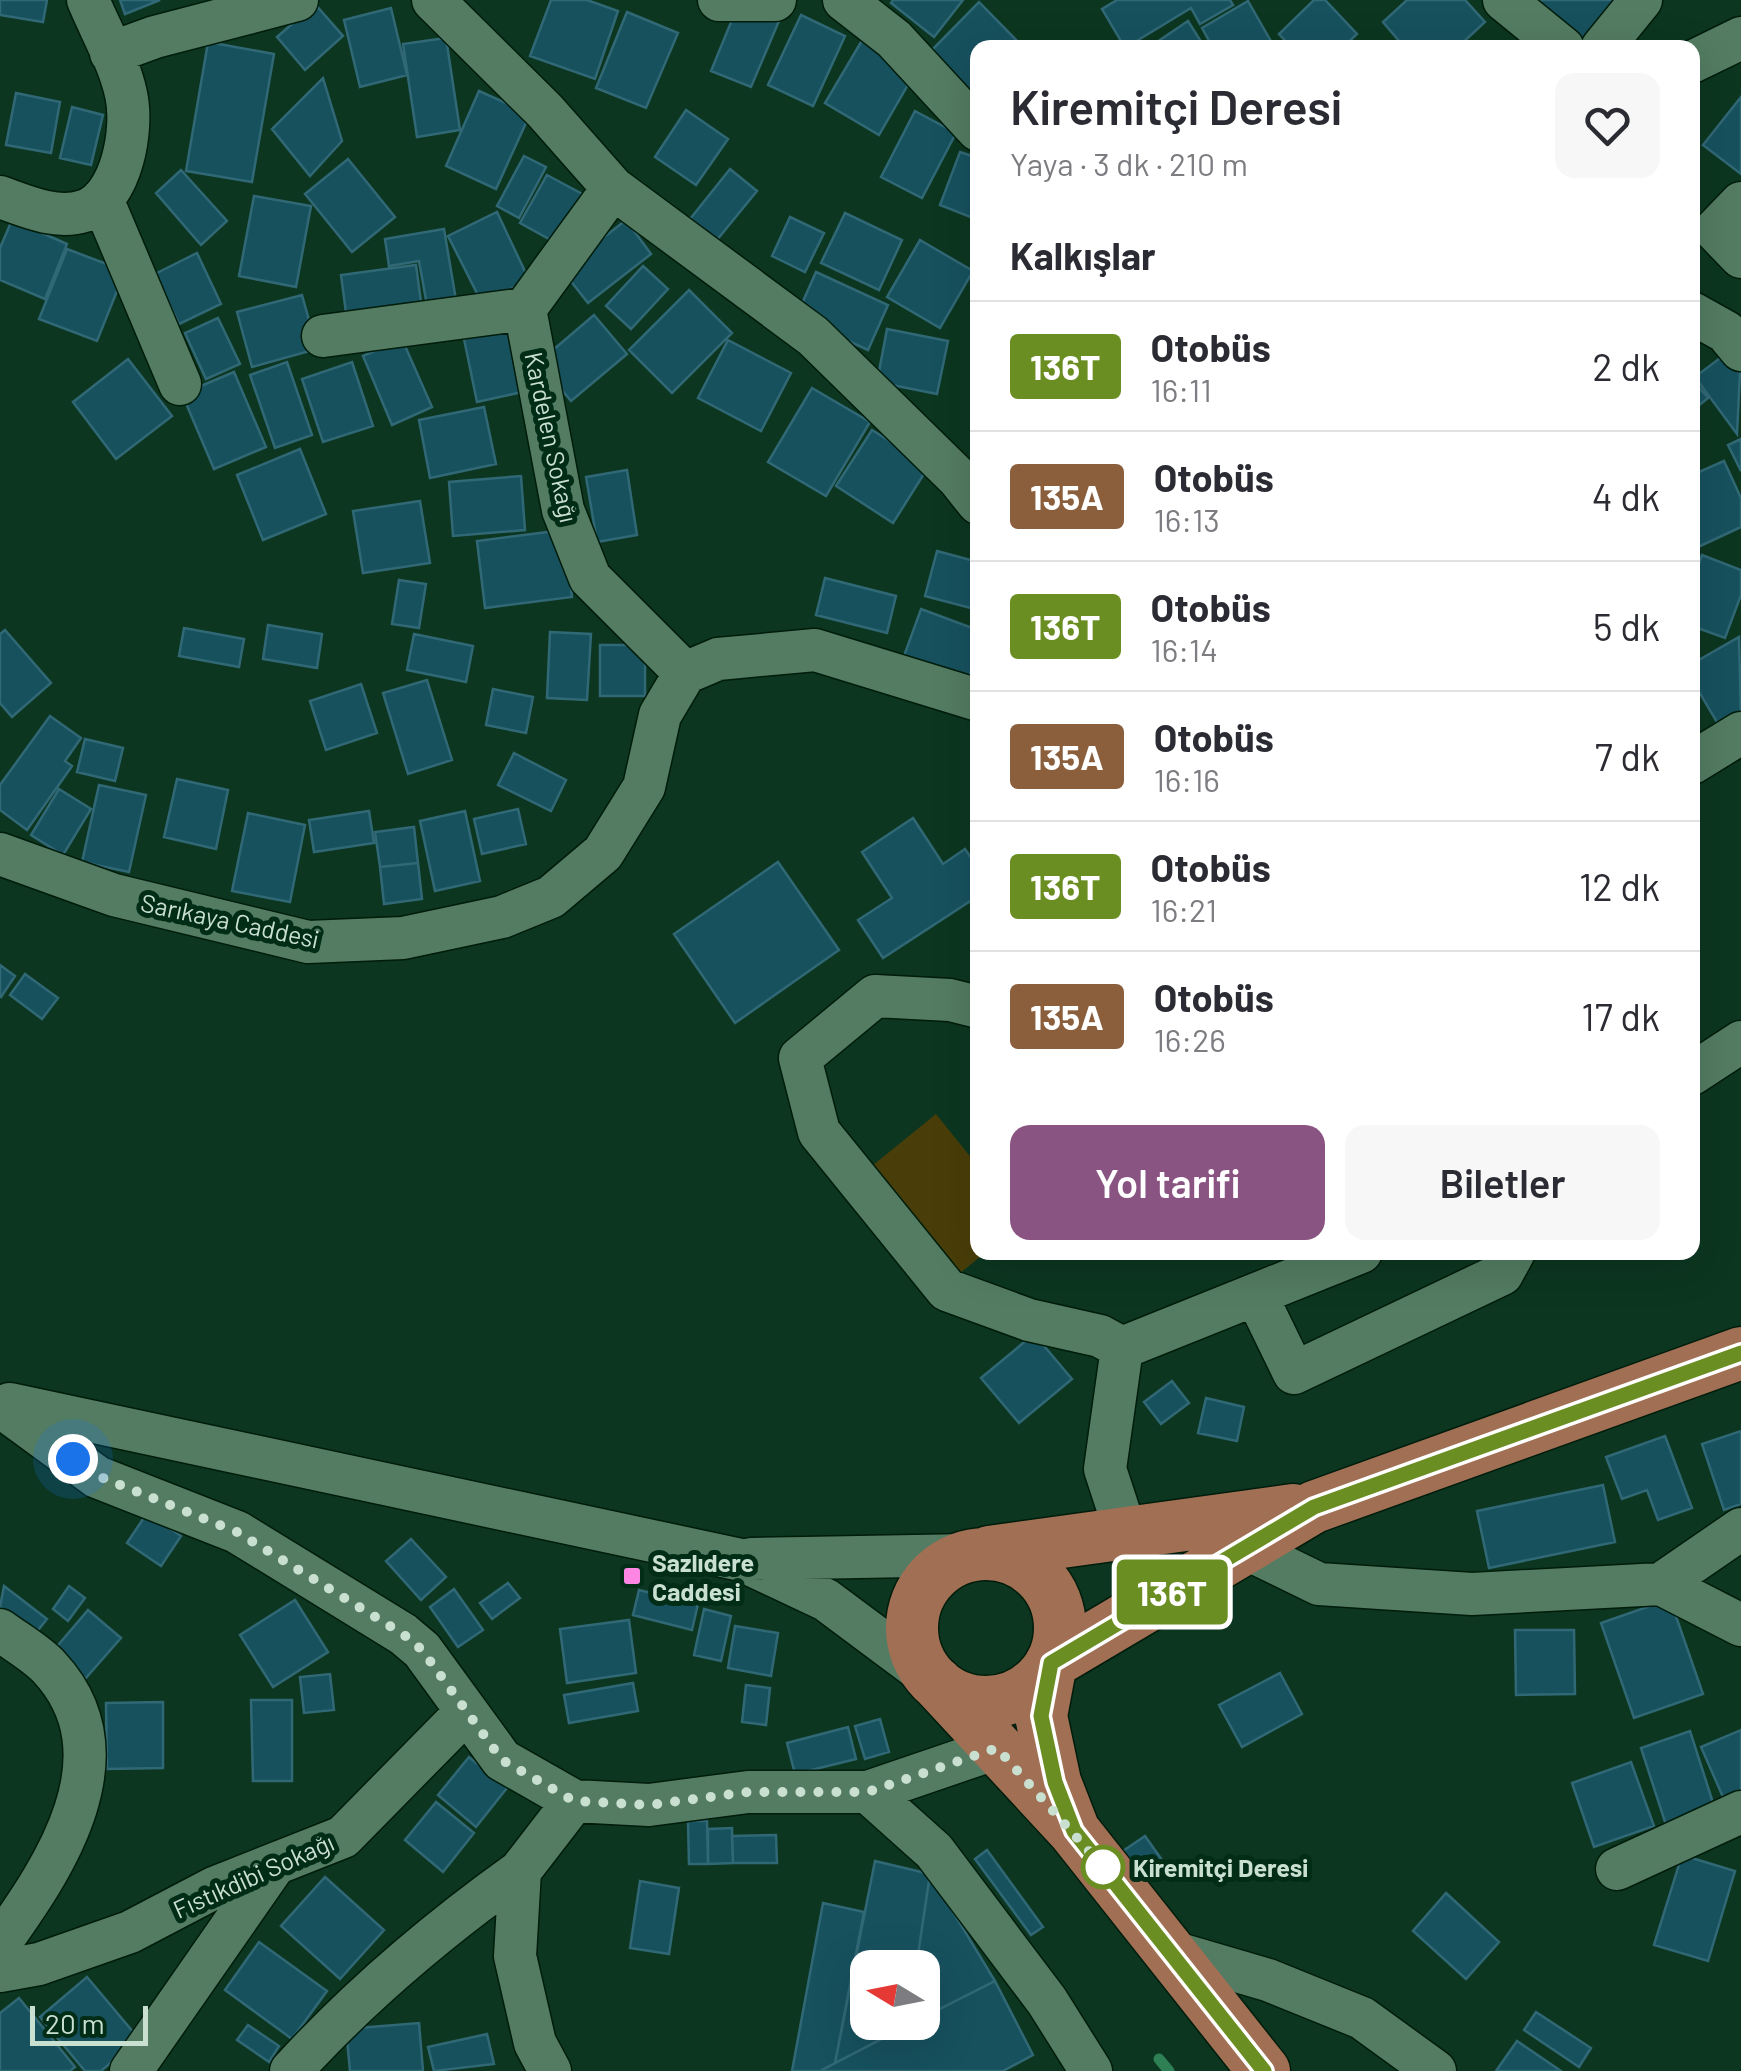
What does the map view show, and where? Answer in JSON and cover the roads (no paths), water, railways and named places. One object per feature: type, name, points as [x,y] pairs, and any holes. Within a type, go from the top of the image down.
[{"type":"main road","points":[[936,1682],[954,1695],[998,1701],[1038,1681],[1051,1663],[1314,1507],[1741,1353]]},
{"type":"main road","points":[[1264,2071],[1074,1831],[921,1664],[912,1619],[930,1578],[970,1554],[1314,1507]]},
{"type":"main road","points":[[970,1554],[994,1553],[1017,1560],[1037,1574],[1052,1593],[1059,1616],[1059,1640],[1041,1716],[1055,1782],[1074,1831]]},
{"type":"street","points":[[0,196],[51,214],[84,211],[102,199],[126,153],[131,122],[124,84],[88,0]]},
{"type":"street","points":[[111,53],[155,37],[297,0]]},
{"type":"street","points":[[433,0],[545,111],[613,188],[813,336],[970,493]]},
{"type":"street","points":[[720,0],[775,0]]},
{"type":"street","points":[[844,0],[894,39],[970,121]]},
{"type":"street","points":[[1504,0],[1553,40]]},
{"type":"street","points":[[1608,40],[1641,0]]},
{"type":"street","points":[[1700,58],[1741,38]]},
{"type":"street","points":[[323,336],[526,310],[613,188]]},
{"type":"street","points":[[102,199],[180,384]]},
{"type":"street","points":[[1741,202],[1715,230],[1741,257]]},
{"type":"street","name":"Kardelen Sokağı","points":[[526,310],[563,510],[590,578],[685,673]]},
{"type":"street","points":[[1700,317],[1726,332],[1741,350]]},
{"type":"street","points":[[685,673],[718,659],[815,650],[970,698]]},
{"type":"street","name":"Sarıkaya Caddesi","points":[[0,854],[114,896],[308,942],[403,938],[502,917],[550,896],[603,854],[644,787],[660,715],[685,673]]},
{"type":"street","points":[[1700,758],[1741,732]]},
{"type":"street","points":[[970,1005],[950,1000],[875,996],[800,1058],[819,1132],[948,1290],[1029,1320],[1100,1336],[1122,1348],[1343,1260]]},
{"type":"street","points":[[1700,1069],[1741,1042]]},
{"type":"street","points":[[1257,1297],[1294,1373],[1502,1274],[1510,1260]]},
{"type":"street","points":[[1122,1348],[1105,1469],[1126,1533]]},
{"type":"street","points":[[0,1404],[741,1560],[826,1600],[936,1682]]},
{"type":"street","points":[[0,1404],[98,1476],[237,1532],[403,1634],[422,1650],[502,1760],[574,1801],[649,1805],[748,1792],[868,1792],[997,1748]]},
{"type":"street","points":[[1661,1584],[1741,1529]]},
{"type":"street","points":[[1246,1548],[1319,1584],[1472,1594],[1661,1584],[1741,1625]]},
{"type":"street","points":[[741,1560],[970,1554]]},
{"type":"street","points":[[0,1630],[49,1666],[71,1700],[84,1738],[83,1783],[68,1834],[41,1886],[0,1943]]},
{"type":"street","name":"Fıstıkdibi Sokağı","points":[[0,1972],[39,1964],[130,1932],[214,1888],[343,1837],[465,1713]]},
{"type":"street","points":[[868,1792],[934,1852],[1047,2001],[1091,2071]]},
{"type":"street","points":[[291,2071],[346,2010],[425,1940],[520,1872],[574,1801]]},
{"type":"street","points":[[1617,1869],[1741,1812]]},
{"type":"street","points":[[132,2071],[272,1867]]},
{"type":"street","points":[[520,1872],[515,1956],[535,2043],[550,2071]]},
{"type":"street","points":[[1168,1951],[1268,1980],[1362,2018],[1435,2071]]},
{"type":"waterway","points":[[1159,2059],[1169,2071]]},
{"type":"place","name":"Sazlıdere Caddesi","points":[[632,1576]]},
{"type":"place","name":"Kiremitçi Deresi","points":[[1103,1867]]}]
